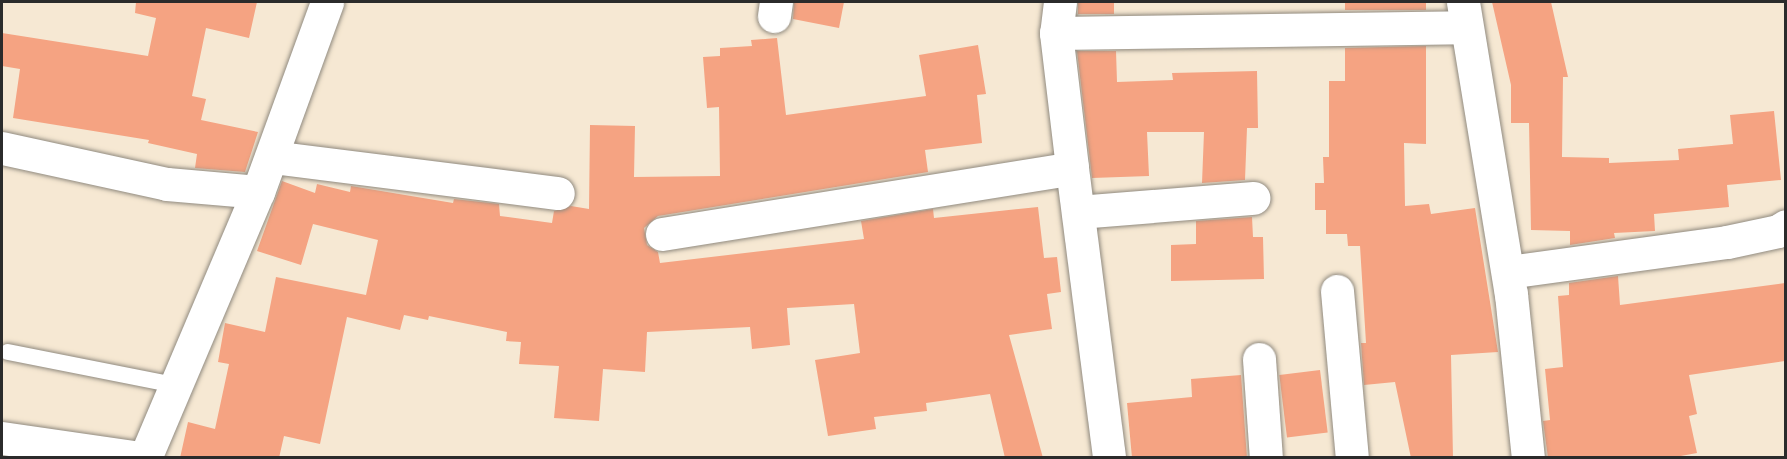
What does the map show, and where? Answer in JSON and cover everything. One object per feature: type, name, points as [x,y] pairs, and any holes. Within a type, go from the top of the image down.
[{"type":"street","points":[[2,438],[143,458],[258,192],[327,2]]},
{"type":"street","points":[[1109,458],[1072,168],[1058,17],[1464,14],[1508,272],[1528,458]]},
{"type":"street","points":[[2,148],[167,184],[258,192]]},
{"type":"street","points":[[272,157],[558,193]]},
{"type":"street","points":[[662,234],[1072,168]]},
{"type":"street","points":[[1078,212],[1253,198]]},
{"type":"street","points":[[1508,272],[1727,242],[1778,231],[1785,226]]},
{"type":"street","points":[[1337,291],[1352,458]]},
{"type":"street","points":[[1259,358],[1266,458]]},
{"type":"lane","points":[[8,352],[176,385]]},
{"type":"building","points":[[136,2],[257,2],[249,38],[206,28],[192,96],[206,99],[201,120],[258,132],[245,172],[195,168],[197,154],[148,143],[149,140],[13,118],[20,69],[2,66],[2,33],[148,56],[156,18],[135,13]]},
{"type":"building","points":[[794,2],[844,2],[839,28],[793,19]]},
{"type":"building","points":[[1078,2],[1114,2],[1114,14],[1078,14]]},
{"type":"building","points":[[1345,2],[1426,2],[1426,10],[1345,10]]},
{"type":"building","points":[[1492,2],[1551,2],[1568,77],[1563,77],[1562,157],[1609,158],[1609,163],[1679,160],[1678,149],[1733,144],[1730,115],[1774,111],[1781,180],[1727,185],[1729,207],[1654,214],[1655,231],[1614,233],[1615,238],[1570,245],[1570,231],[1531,230],[1529,123],[1511,123],[1511,85]]},
{"type":"building","points":[[777,38],[786,115],[926,96],[919,55],[978,45],[986,94],[977,95],[982,143],[925,150],[928,172],[658,216],[644,228],[647,245],[658,252],[660,263],[864,239],[861,221],[933,209],[934,218],[1038,207],[1044,258],[1057,257],[1061,292],[1047,294],[1052,329],[1009,335],[1043,458],[1005,458],[990,394],[926,403],[927,411],[874,417],[876,429],[828,436],[815,360],[860,353],[854,304],[787,308],[790,345],[752,349],[750,327],[647,332],[645,372],[603,369],[599,421],[554,418],[559,366],[519,364],[521,342],[506,341],[507,332],[429,316],[428,320],[404,315],[400,330],[347,317],[320,444],[284,436],[279,458],[180,458],[188,422],[215,429],[229,364],[218,362],[225,323],[265,332],[276,277],[366,295],[378,240],[313,224],[301,265],[257,251],[282,181],[315,193],[317,184],[350,192],[351,186],[453,203],[454,199],[499,204],[500,216],[552,223],[554,211],[571,206],[589,209],[590,125],[635,126],[634,177],[720,176],[719,107],[707,108],[703,57],[720,56],[720,48],[752,46],[751,40]]},
{"type":"building","points":[[1426,46],[1426,144],[1404,143],[1405,206],[1429,204],[1431,214],[1475,208],[1498,352],[1451,355],[1453,458],[1411,458],[1395,382],[1364,385],[1361,343],[1366,343],[1360,246],[1348,246],[1347,234],[1326,234],[1326,210],[1315,210],[1315,183],[1324,183],[1323,157],[1329,157],[1329,81],[1345,81],[1345,48]]},
{"type":"building","points":[[1077,51],[1116,51],[1117,82],[1173,80],[1172,73],[1257,71],[1258,128],[1247,128],[1245,180],[1202,183],[1204,132],[1147,132],[1149,176],[1092,178]]},
{"type":"building","points":[[1252,217],[1253,237],[1263,237],[1264,279],[1171,281],[1171,245],[1196,244],[1196,221]]},
{"type":"building","points":[[1618,276],[1620,305],[1785,283],[1785,361],[1689,375],[1697,414],[1689,416],[1697,453],[1670,458],[1548,458],[1543,421],[1550,420],[1545,369],[1563,367],[1558,296],[1569,295],[1569,283]]},
{"type":"building","points":[[1320,370],[1328,433],[1287,438],[1279,375]]},
{"type":"building","points":[[1241,375],[1247,458],[1132,458],[1127,403],[1192,397],[1191,379]]}]
